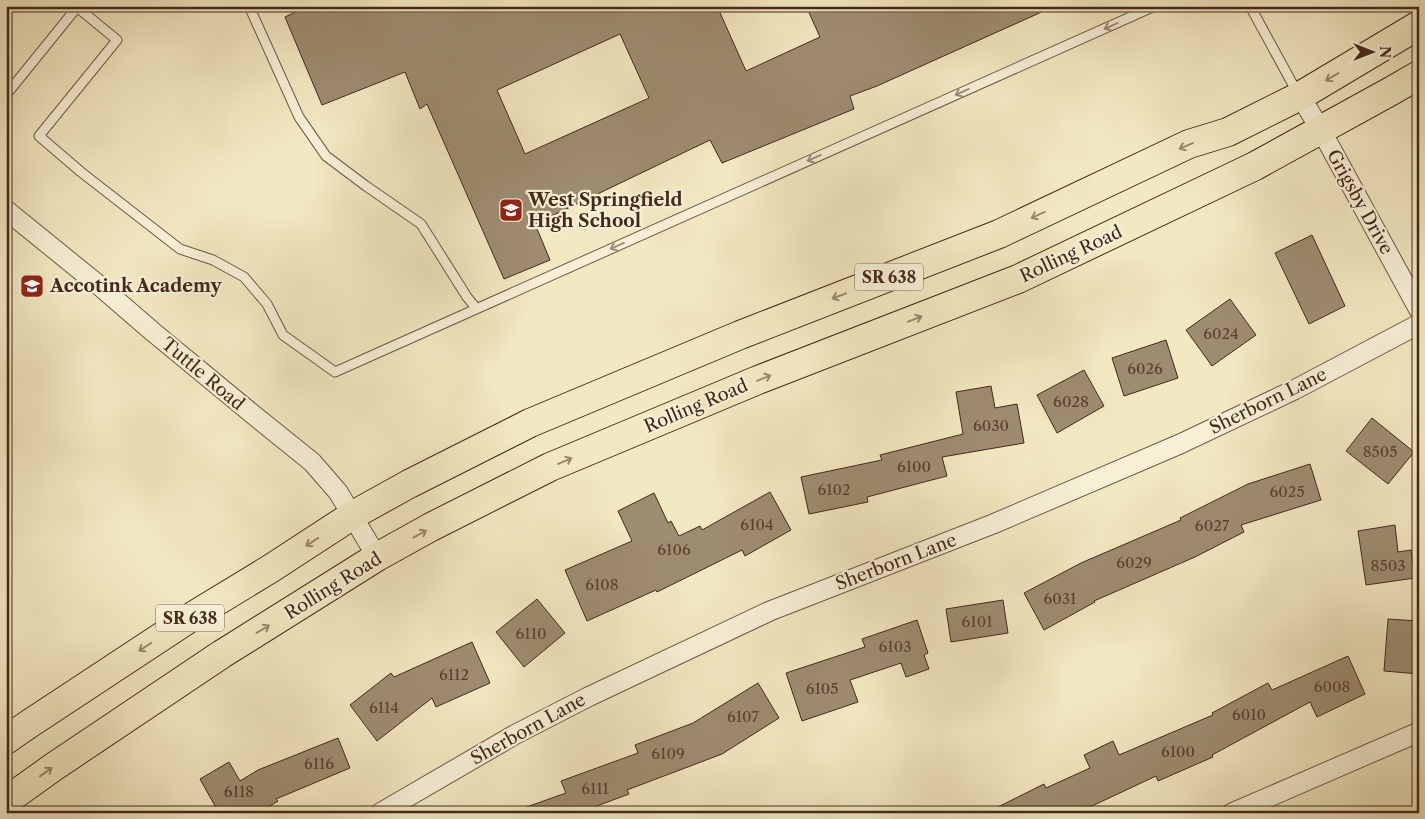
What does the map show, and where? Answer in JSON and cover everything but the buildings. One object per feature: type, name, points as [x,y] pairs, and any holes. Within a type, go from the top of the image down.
[{"type":"main road","name":"SR 638","points":[[6,740],[196,614],[353,515],[409,484],[530,423],[740,335],[999,234],[1189,144],[1228,132],[1300,96],[1419,25]]},
{"type":"main road","name":"Rolling Road","points":[[6,801],[222,654],[377,557],[432,527],[550,468],[758,380],[1018,278],[1255,166],[1419,75]]},
{"type":"street","name":"Grigsby Drive","points":[[1300,96],[1321,130],[1419,310]]},
{"type":"street","name":"Tuttle Road","points":[[9,217],[101,287],[312,462],[338,492],[377,557]]},
{"type":"street","name":"Sherborn Lane","points":[[380,813],[516,734],[605,688],[770,611],[993,524],[1180,444],[1294,390],[1419,324]]},
{"type":"street","points":[[1232,813],[1419,732]]},
{"type":"lane","points":[[249,6],[299,117],[326,156],[421,224],[467,297],[476,308]]},
{"type":"lane","points":[[6,95],[78,7],[117,40],[39,136],[81,172],[180,249],[213,260],[244,276],[267,304],[283,335],[335,372],[1155,6]]},
{"type":"lane","points":[[1250,6],[1300,96]]},
{"type":"place","name":"West Springfield High School","points":[[511,210]]},
{"type":"place","name":"Accotink Academy","points":[[32,286]]}]
